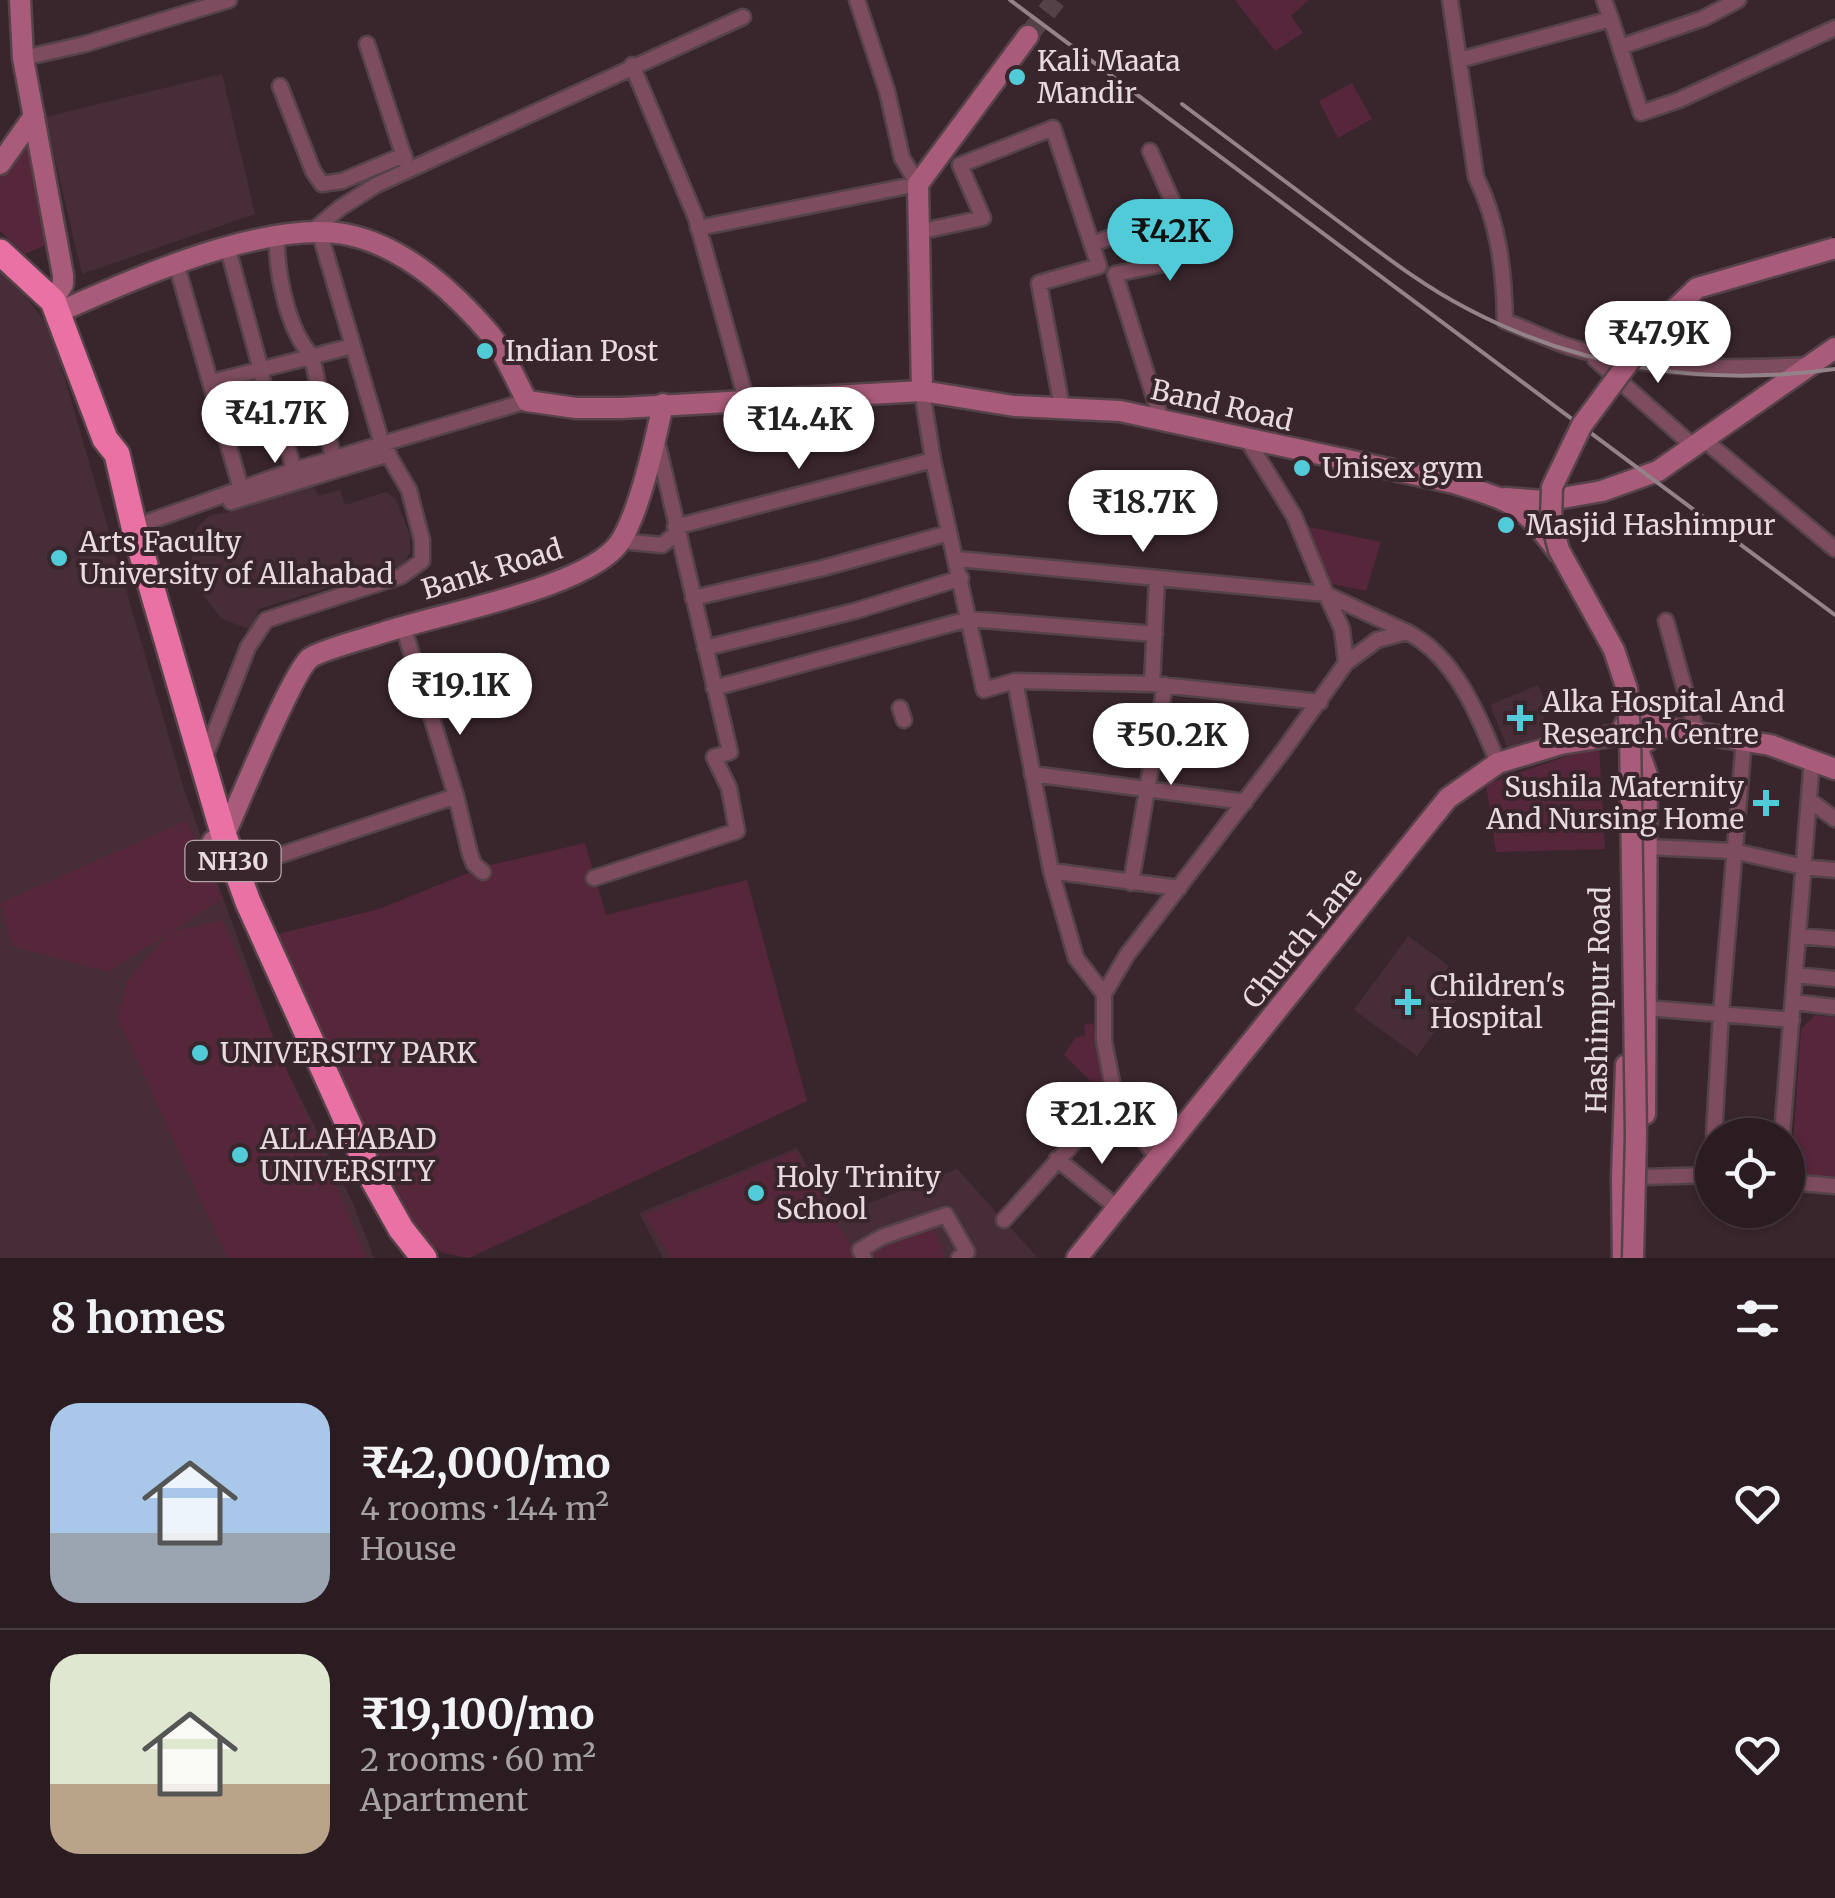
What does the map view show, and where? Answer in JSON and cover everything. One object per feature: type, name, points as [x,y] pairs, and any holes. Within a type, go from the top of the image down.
[{"type":"highway","name":"NH30","points":[[0,252],[56,306],[105,439],[117,454],[134,526],[203,761],[218,838],[236,870],[357,1145],[402,1229],[424,1258]]},
{"type":"highway","points":[[105,439],[102,459],[189,772],[218,838],[233,906],[372,1204],[408,1258]]},
{"type":"main road","points":[[20,0],[23,58],[63,274],[56,306]]},
{"type":"main road","points":[[922,391],[918,184],[1028,36]]},
{"type":"main road","points":[[0,164],[34,116]]},
{"type":"main road","points":[[56,306],[158,268],[277,236],[347,234],[390,250],[439,283],[492,337],[526,400]]},
{"type":"main road","points":[[1633,1258],[1636,1135],[1630,733],[1626,690],[1614,650],[1559,550],[1551,520],[1552,487],[1582,425],[1651,332],[1697,288],[1835,248]]},
{"type":"main road","points":[[1502,498],[1545,501],[1602,490],[1658,471],[1835,348]]},
{"type":"main road","name":"Band Road","points":[[526,400],[576,408],[922,391],[1014,406],[1120,411],[1161,418],[1248,441],[1454,482],[1514,502],[1541,528],[1576,576],[1645,721]]},
{"type":"main road","points":[[620,541],[630,522],[663,404]]},
{"type":"main road","name":"Bank Road","points":[[218,838],[310,658],[403,626],[551,584],[590,566],[620,541]]},
{"type":"main road","points":[[1642,1258],[1647,774],[1630,739],[1627,720],[1744,740],[1835,769]]},
{"type":"main road","name":"Church Lane","points":[[1078,1258],[1448,798],[1498,763],[1561,744],[1630,739]]},
{"type":"main road","name":"Hashimpur Road","points":[[1623,1258],[1630,739]]},
{"type":"street","points":[[23,58],[84,44],[229,0]]},
{"type":"street","points":[[698,228],[918,184],[902,158],[886,91],[856,0]]},
{"type":"street","points":[[1450,0],[1476,178],[1488,201],[1504,262],[1505,321],[1570,347],[1635,362],[1732,369],[1811,365]]},
{"type":"street","points":[[1604,0],[1641,113],[1704,90],[1835,28]]},
{"type":"street","points":[[1620,47],[1704,18],[1738,0]]},
{"type":"street","points":[[280,86],[313,171],[322,184],[406,163],[743,17]]},
{"type":"street","points":[[1459,60],[1611,19]]},
{"type":"street","points":[[367,44],[406,163]]},
{"type":"street","points":[[632,66],[698,228],[746,399]]},
{"type":"street","points":[[918,232],[983,218],[960,166],[1053,128],[1099,266],[1039,282],[1062,408]]},
{"type":"street","points":[[1150,151],[1175,206],[1162,264],[1115,274],[1161,418]]},
{"type":"street","points":[[203,761],[248,647],[266,620],[400,576],[422,561],[422,540],[410,490],[386,449],[314,234],[340,208],[406,163]]},
{"type":"street","points":[[1092,244],[1173,216]]},
{"type":"street","points":[[277,236],[276,260],[283,292],[302,346],[312,356],[333,458]]},
{"type":"street","points":[[228,249],[261,370],[268,418],[286,442],[294,470]]},
{"type":"street","points":[[176,263],[241,490]]},
{"type":"street","points":[[212,382],[353,346]]},
{"type":"street","points":[[1594,359],[1835,550]]},
{"type":"street","points":[[922,391],[933,460],[984,690],[1015,681],[1158,685],[1320,702]]},
{"type":"street","points":[[174,520],[526,400]]},
{"type":"street","points":[[594,878],[738,830],[729,788],[714,758],[730,752],[656,435]]},
{"type":"street","points":[[1248,441],[1294,516],[1342,629],[1346,662]]},
{"type":"street","points":[[134,526],[333,458],[386,449]]},
{"type":"street","points":[[620,541],[662,545],[676,530],[933,460]]},
{"type":"street","points":[[693,598],[949,533]]},
{"type":"street","points":[[957,559],[1326,594],[1420,638],[1450,670],[1476,710],[1498,763]]},
{"type":"street","points":[[705,648],[855,611],[961,578]]},
{"type":"street","points":[[1131,884],[1149,787],[1158,685],[1158,578]]},
{"type":"street","points":[[714,688],[969,620],[1155,634]]},
{"type":"street","points":[[1666,621],[1697,734]]},
{"type":"street","points":[[403,626],[470,854],[484,872]]},
{"type":"street","points":[[1159,1159],[1125,1118],[1115,1097],[1104,1041],[1104,994],[1127,955],[1320,702],[1346,662],[1377,640],[1408,632]]},
{"type":"street","points":[[1015,681],[1051,871],[1076,958],[1104,994]]},
{"type":"street","points":[[1715,1118],[1744,740]]},
{"type":"street","points":[[1783,1118],[1812,760]]},
{"type":"street","points":[[1032,774],[1245,802]]},
{"type":"street","points":[[236,870],[456,796]]},
{"type":"street","points":[[1809,800],[1835,819]]},
{"type":"street","points":[[1647,846],[1733,850],[1804,867],[1835,870]]},
{"type":"street","points":[[1051,871],[1179,888]]},
{"type":"street","points":[[1798,936],[1835,939]]},
{"type":"street","points":[[1795,975],[1835,980]]},
{"type":"street","points":[[1793,1002],[1835,1007]]},
{"type":"street","points":[[1646,1008],[1792,1020]]},
{"type":"street","points":[[1004,1220],[1115,1097]]},
{"type":"street","points":[[1057,1160],[1119,1210]]},
{"type":"street","points":[[1644,1176],[1695,1174]]},
{"type":"street","points":[[1805,1183],[1835,1186]]},
{"type":"street","points":[[864,1258],[860,1250],[882,1238],[946,1215],[967,1252],[959,1258]]},
{"type":"shaded area","points":[[1235,0],[1309,0],[1291,16],[1303,33],[1275,51]]},
{"type":"shaded area","points":[[222,74],[255,214],[82,274],[45,117]]},
{"type":"shaded area","points":[[1352,83],[1372,119],[1338,138],[1319,101]]},
{"type":"shaded area","points":[[24,125],[46,245],[25,254],[0,231],[0,156]]},
{"type":"shaded area","name":"Arts Faculty University of Allahabad","points":[[0,263],[50,328],[184,789],[281,1059],[353,1203],[374,1258],[0,1258]]},
{"type":"shaded area","points":[[310,481],[319,496],[340,490],[345,505],[386,492],[396,499],[410,535],[410,552],[404,564],[259,609],[252,630],[222,619],[200,591],[193,573],[191,552],[196,529],[210,515],[230,512],[243,502]]},
{"type":"shaded area","points":[[1304,526],[1381,542],[1366,591],[1327,583]]},
{"type":"shaded area","name":"Alka Hospital And Research Centre","points":[[1538,685],[1546,703],[1540,706],[1550,732],[1508,749],[1490,705]]},
{"type":"shaded area","points":[[1599,745],[1605,849],[1496,852],[1486,784]]},
{"type":"shaded area","points":[[186,821],[223,898],[171,932],[223,920],[367,1258],[227,1258],[118,1019],[127,981],[168,934],[108,972],[12,946],[0,903]]},
{"type":"shaded area","points":[[585,843],[606,915],[747,880],[807,1101],[469,1258],[443,1253],[411,1233],[270,936],[379,909],[486,866]]},
{"type":"shaded area","name":"Children's Hospital","points":[[1408,936],[1449,966],[1440,979],[1461,994],[1417,1056],[1354,1010]]},
{"type":"shaded area","points":[[1815,1015],[1835,1017],[1835,1179],[1805,1176],[1805,1118],[1795,1118],[1801,1029]]},
{"type":"shaded area","points":[[1093,1023],[1105,1095],[1064,1055],[1076,1037],[1085,1036],[1084,1025]]},
{"type":"shaded area","name":"Holy Trinity School","points":[[797,1148],[836,1216],[957,1169],[1038,1258],[663,1258],[639,1213]]},
{"type":"shaded area","points":[[795,1151],[858,1258],[671,1258],[644,1215]]},
{"type":"shaded area","points":[[933,1224],[945,1258],[872,1258],[868,1249]]},
{"type":"tunnel","points":[[1028,36],[1056,0]]},
{"type":"railway","points":[[1010,0],[1835,615]]},
{"type":"railway","points":[[1182,104],[1404,270],[1510,329],[1600,359],[1693,374],[1740,376],[1835,369]]},
{"type":"place","name":"Kali Maata Mandir","points":[[1017,77]]},
{"type":"place","name":"Indian Post","points":[[485,351]]},
{"type":"place","name":"Unisex gym","points":[[1302,468]]},
{"type":"place","name":"Masjid Hashimpur","points":[[1506,525]]},
{"type":"place","name":"Arts Faculty University of Allahabad","points":[[59,558]]},
{"type":"place","name":"Alka Hospital And Research Centre","points":[[1520,718]]},
{"type":"place","name":"Sushila Maternity And Nursing Home","points":[[1766,803]]},
{"type":"place","name":"Children's Hospital","points":[[1408,1002]]},
{"type":"place","name":"UNIVERSITY PARK","points":[[200,1053]]},
{"type":"place","name":"ALLAHABAD UNIVERSITY","points":[[240,1155]]},
{"type":"place","name":"Holy Trinity School","points":[[756,1193]]}]
